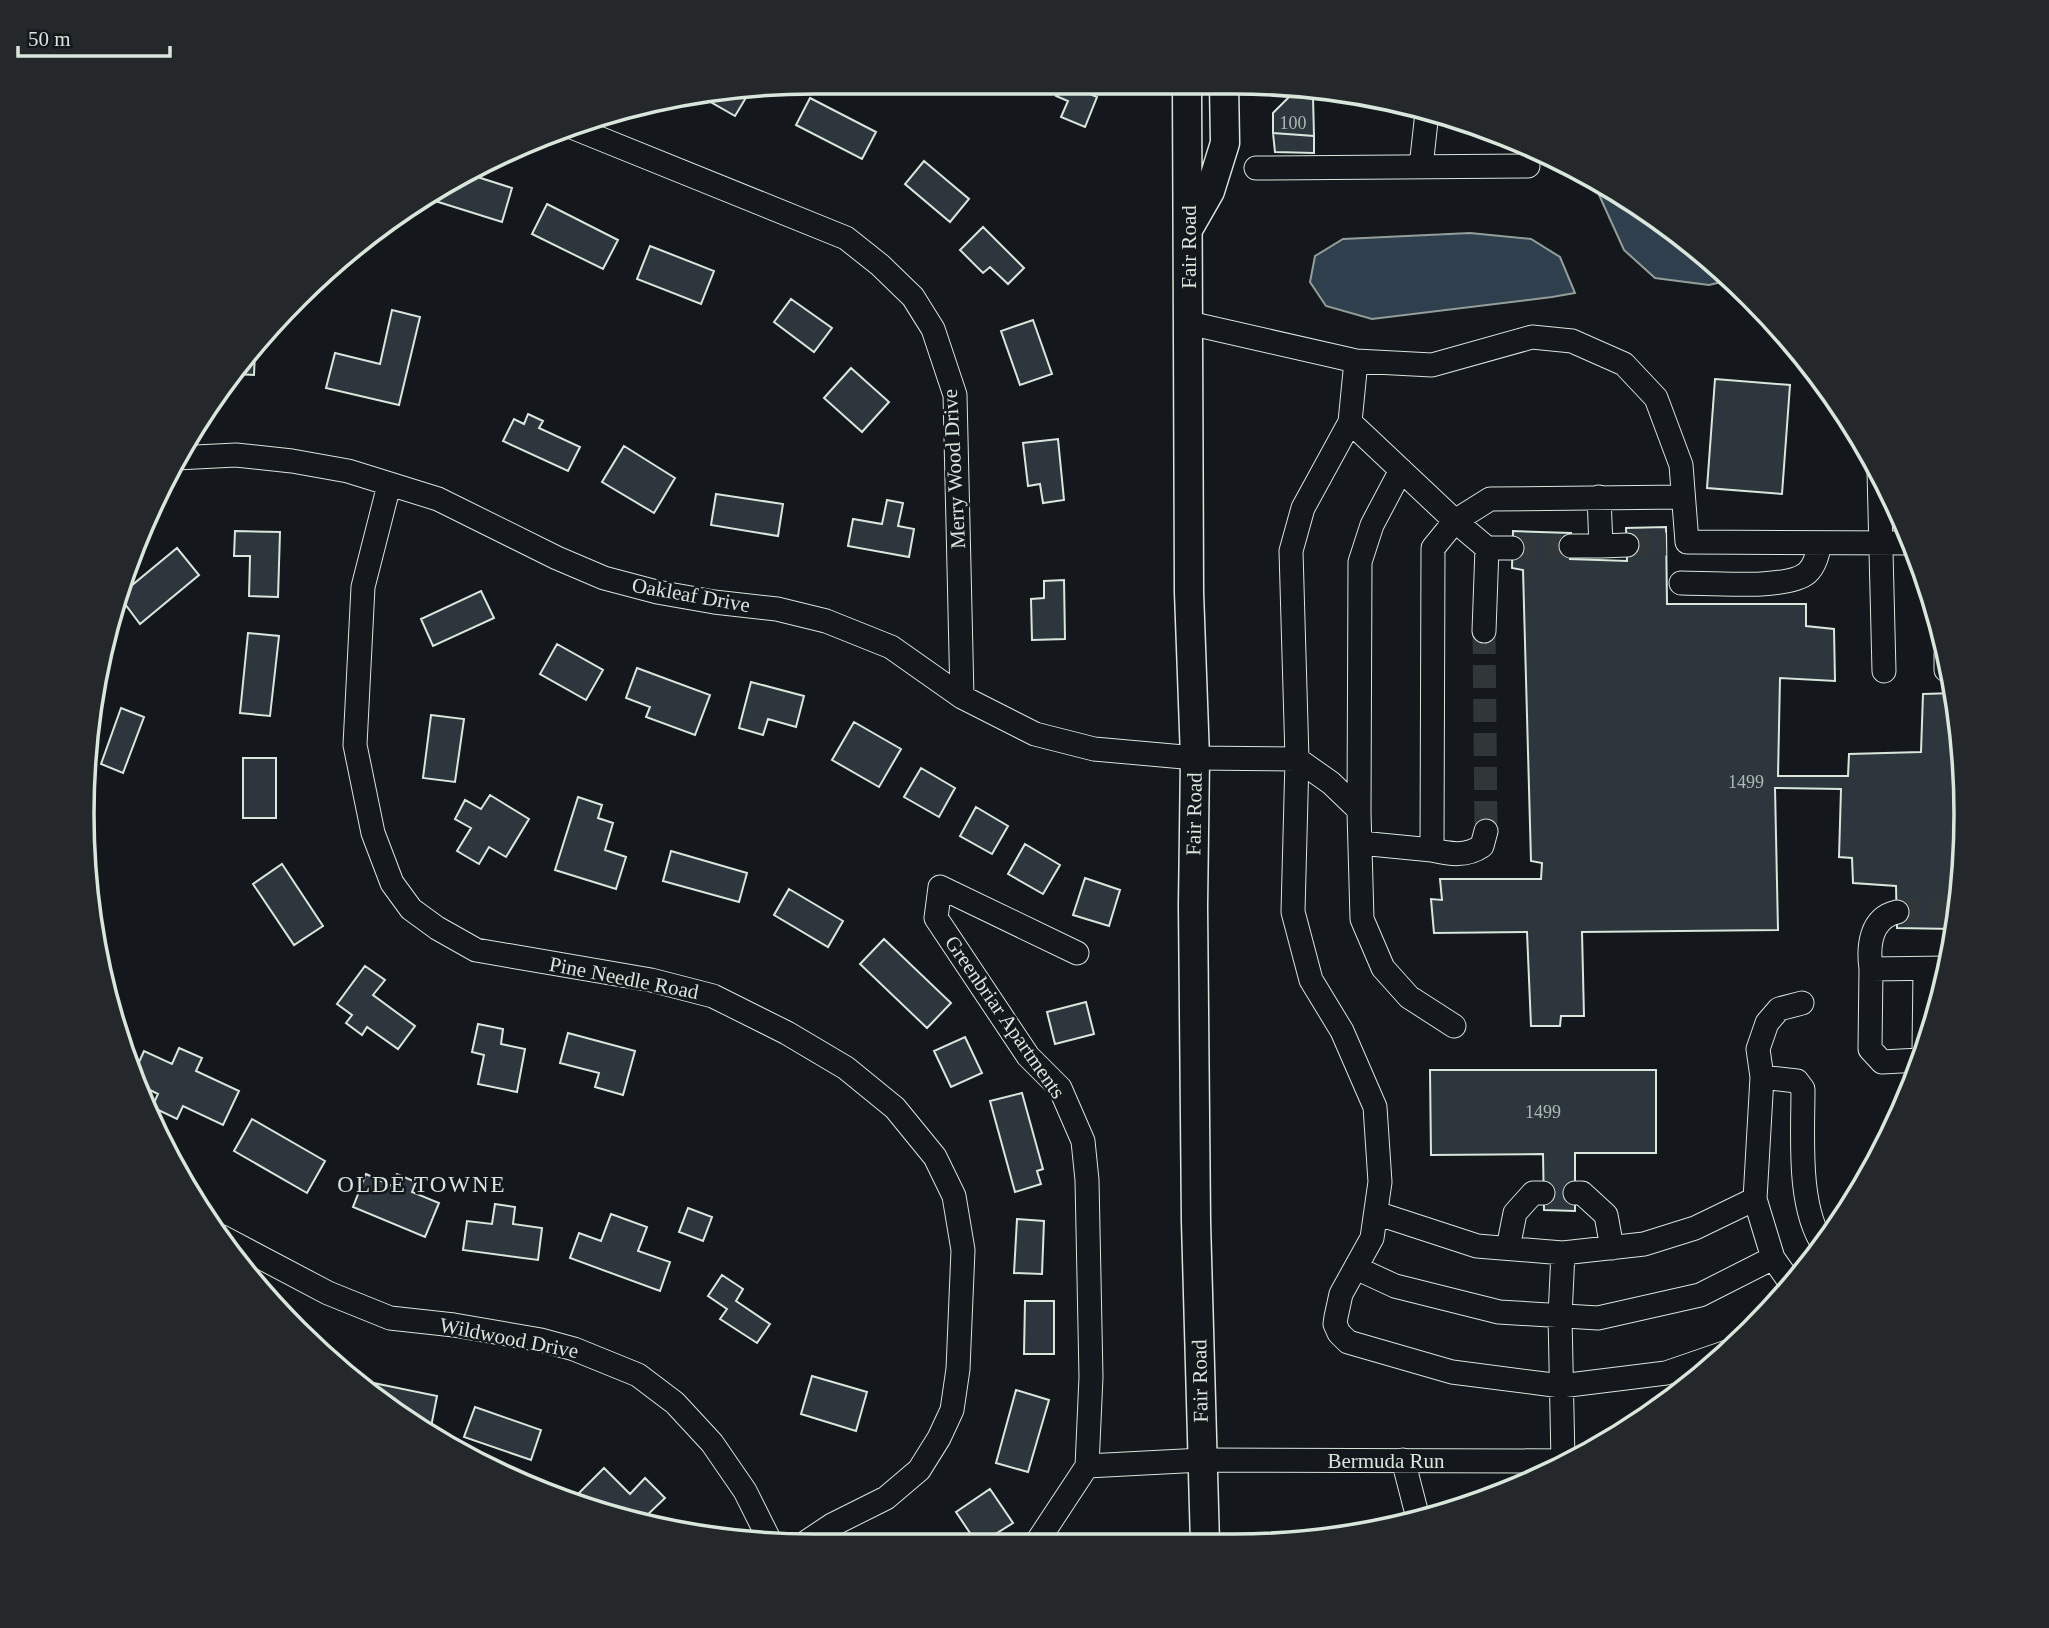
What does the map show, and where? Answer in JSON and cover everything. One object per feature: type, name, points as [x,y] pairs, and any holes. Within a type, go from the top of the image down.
[{"type":"main road","name":"Fair Road","points":[[1187,94],[1189,592],[1195,758],[1193,906],[1196,1222],[1205,1534]]},
{"type":"main road","points":[[1189,228],[1210,191],[1225,144],[1224,94]]},
{"type":"street","points":[[1421,167],[1426,121]]},
{"type":"street","name":"Merry Wood Drive","points":[[585,132],[846,238],[880,265],[913,297],[933,329],[954,395],[962,697]]},
{"type":"street","points":[[1256,168],[1528,166]]},
{"type":"street","points":[[1189,323],[1356,361],[1432,365],[1532,337],[1572,341],[1624,365],[1656,398],[1681,464],[1683,497],[1677,543],[1901,543]]},
{"type":"street","points":[[1356,361],[1350,422],[1303,508],[1291,551],[1297,759],[1293,912],[1311,980],[1342,1031],[1375,1107],[1380,1182],[1372,1238],[1341,1294],[1335,1324],[1339,1334],[1348,1342],[1452,1373],[1561,1385],[1666,1373],[1702,1360]]},
{"type":"street","points":[[1350,422],[1487,548],[1513,548]]},
{"type":"street","name":"Oakleaf Drive","points":[[189,457],[236,454],[348,471],[438,499],[557,558],[604,578],[657,592],[777,609],[827,621],[891,647],[962,697],[1035,734],[1094,749],[1195,758],[1297,759]]},
{"type":"street","points":[[1401,470],[1372,525],[1360,562],[1359,810],[1362,919],[1383,968],[1409,997],[1454,1026]]},
{"type":"street","name":"Pine Needle Road","points":[[389,485],[363,587],[355,744],[373,833],[392,883],[411,909],[437,928],[476,950],[651,980],[713,996],[787,1033],[846,1068],[895,1108],[934,1157],[954,1196],[963,1250],[958,1369],[952,1410],[939,1438],[919,1470],[886,1498],[818,1534]]},
{"type":"street","points":[[1880,495],[1884,671]]},
{"type":"street","points":[[1432,850],[1433,548],[1455,521],[1490,499],[1683,497]]},
{"type":"street","points":[[1599,498],[1601,546]]},
{"type":"street","points":[[1681,583],[1768,583],[1791,580],[1807,573],[1815,561],[1821,543]]},
{"type":"street","points":[[1571,546],[1627,545]]},
{"type":"street","points":[[1484,631],[1487,548]]},
{"type":"street","points":[[1297,759],[1331,783],[1359,810]]},
{"type":"street","points":[[1360,843],[1454,854],[1482,846],[1486,831]]},
{"type":"street","name":"Greenbriar Apartments","points":[[1077,953],[940,887],[936,918],[1028,1056],[1059,1088],[1083,1141],[1087,1180],[1091,1377],[1087,1466]]},
{"type":"street","points":[[1897,912],[1882,919],[1870,942],[1870,1049],[1882,1062],[1910,1061]]},
{"type":"street","points":[[1871,969],[1936,968],[1933,986]]},
{"type":"street","points":[[1786,1276],[1773,1258],[1755,1199],[1762,1077],[1758,1049],[1767,1023],[1779,1009],[1801,1003]]},
{"type":"street","points":[[1762,1077],[1797,1081],[1803,1090],[1803,1183],[1817,1236]]},
{"type":"street","points":[[1508,1248],[1515,1213],[1533,1193],[1543,1193]]},
{"type":"street","points":[[1575,1193],[1582,1193],[1606,1215],[1612,1248]]},
{"type":"street","points":[[1376,1213],[1477,1246],[1563,1253],[1644,1244],[1695,1228],[1755,1199]]},
{"type":"street","name":"Wildwood Drive","points":[[239,1246],[328,1293],[390,1318],[454,1325],[541,1340],[574,1349],[638,1375],[675,1403],[712,1443],[745,1491],[765,1532]]},
{"type":"street","points":[[1563,1253],[1560,1316],[1565,1452]]},
{"type":"street","points":[[1356,1268],[1395,1286],[1499,1312],[1598,1318],[1700,1295],[1773,1258]]},
{"type":"street","points":[[1403,1460],[1415,1511]]},
{"type":"street","name":"Bermuda Run","points":[[1087,1466],[1202,1461],[1549,1461]]},
{"type":"street","points":[[1042,1534],[1087,1466]]},
{"type":"water","points":[[1598,193],[1673,243],[1719,283],[1709,285],[1655,278],[1624,250]]},
{"type":"water","points":[[1470,233],[1531,239],[1560,257],[1575,293],[1372,319],[1326,306],[1310,282],[1315,256],[1343,239]]},
{"type":"building","points":[[1090,94],[1097,97],[1085,127],[1061,117],[1068,101],[1056,96]]},
{"type":"building","points":[[1289,97],[1313,99],[1314,136],[1273,133],[1273,113]]},
{"type":"building","points":[[746,98],[735,116],[711,102]]},
{"type":"building","points":[[810,98],[876,132],[862,159],[796,125]]},
{"type":"building","points":[[1273,133],[1314,136],[1314,153],[1275,152]]},
{"type":"building","points":[[924,161],[969,199],[950,222],[905,184]]},
{"type":"building","points":[[480,178],[512,188],[502,222],[437,202]]},
{"type":"building","points":[[547,204],[618,240],[603,269],[532,234]]},
{"type":"building","points":[[983,227],[1024,268],[1008,284],[990,267],[983,273],[960,250]]},
{"type":"building","points":[[650,246],[714,271],[701,304],[637,279]]},
{"type":"building","points":[[791,299],[832,328],[814,352],[774,322]]},
{"type":"building","points":[[392,310],[420,317],[399,405],[326,388],[335,353],[380,364]]},
{"type":"building","points":[[1033,320],[1052,374],[1020,385],[1001,331]]},
{"type":"building","points":[[255,362],[254,375],[244,374]]},
{"type":"building","points":[[851,368],[889,402],[862,432],[824,398]]},
{"type":"building","points":[[1715,379],[1790,385],[1782,494],[1707,488]]},
{"type":"building","points":[[528,414],[543,421],[539,428],[580,447],[568,471],[503,441],[514,419],[524,424]]},
{"type":"building","points":[[1058,439],[1064,500],[1043,503],[1040,484],[1028,486],[1023,443]]},
{"type":"building","points":[[624,446],[675,478],[654,513],[602,482]]},
{"type":"building","points":[[716,494],[783,504],[778,536],[711,525]]},
{"type":"building","points":[[887,500],[903,503],[898,526],[914,529],[909,557],[848,546],[853,519],[882,524]]},
{"type":"building","points":[[1666,527],[1667,604],[1806,604],[1806,626],[1834,629],[1835,681],[1780,678],[1778,776],[1848,776],[1849,754],[1921,752],[1923,694],[1944,693],[1953,767],[1954,814],[1953,861],[1945,929],[1897,928],[1896,886],[1853,883],[1852,858],[1839,857],[1841,789],[1775,788],[1778,930],[1582,932],[1584,1016],[1561,1016],[1560,1026],[1531,1026],[1527,932],[1434,933],[1431,899],[1442,900],[1440,879],[1541,879],[1542,863],[1531,861],[1523,570],[1512,568],[1513,531],[1571,533],[1570,559],[1627,561],[1626,528]]},
{"type":"building","points":[[235,531],[280,532],[278,597],[249,596],[250,556],[234,556]]},
{"type":"building","points":[[177,548],[199,575],[140,624],[126,605],[132,585]]},
{"type":"building","points":[[1064,580],[1065,639],[1032,640],[1031,599],[1044,598],[1044,581]]},
{"type":"building","points":[[481,591],[494,618],[433,646],[421,619]]},
{"type":"building","points":[[248,633],[279,636],[270,716],[240,713]]},
{"type":"building","points":[[557,644],[603,670],[586,700],[540,674]]},
{"type":"building","points":[[637,668],[710,695],[695,735],[646,717],[650,707],[626,698]]},
{"type":"building","points":[[751,682],[804,696],[796,727],[768,719],[763,735],[739,728]]},
{"type":"building","points":[[121,708],[144,717],[123,773],[101,764]]},
{"type":"building","points":[[431,715],[464,719],[455,782],[423,778]]},
{"type":"building","points":[[854,722],[901,749],[879,787],[832,760]]},
{"type":"building","points":[[243,758],[276,758],[276,818],[243,818]]},
{"type":"building","points":[[921,768],[955,788],[939,817],[904,797]]},
{"type":"building","points":[[490,795],[529,819],[506,857],[489,847],[479,864],[457,851],[471,828],[455,819],[465,800],[481,809]]},
{"type":"building","points":[[578,797],[602,805],[598,818],[613,823],[605,850],[626,857],[616,889],[555,870]]},
{"type":"building","points":[[976,807],[1008,826],[992,854],[960,836]]},
{"type":"building","points":[[1025,844],[1060,865],[1043,894],[1008,874]]},
{"type":"building","points":[[671,851],[747,873],[739,902],[663,881]]},
{"type":"building","points":[[282,864],[323,926],[294,945],[253,884]]},
{"type":"building","points":[[1085,878],[1120,890],[1109,926],[1073,915]]},
{"type":"building","points":[[789,889],[843,921],[828,947],[774,915]]},
{"type":"building","points":[[884,939],[951,1003],[927,1028],[860,964]]},
{"type":"building","points":[[365,966],[385,980],[373,995],[415,1026],[398,1049],[367,1027],[362,1035],[346,1023],[352,1015],[337,1004]]},
{"type":"building","points":[[1086,1002],[1094,1034],[1055,1044],[1047,1012]]},
{"type":"building","points":[[478,1024],[503,1029],[501,1044],[525,1049],[517,1092],[478,1084],[484,1055],[472,1052]]},
{"type":"building","points":[[568,1033],[635,1051],[623,1095],[595,1087],[599,1073],[560,1063]]},
{"type":"building","points":[[965,1037],[982,1073],[951,1087],[934,1051]]},
{"type":"building","points":[[179,1048],[202,1058],[196,1071],[239,1091],[223,1125],[183,1106],[177,1119],[159,1110],[155,1101],[158,1094],[149,1090],[139,1062],[144,1051],[172,1064]]},
{"type":"building","points":[[1430,1070],[1656,1070],[1656,1153],[1575,1153],[1575,1211],[1544,1210],[1543,1154],[1431,1155]]},
{"type":"building","points":[[1022,1093],[1043,1169],[1037,1171],[1041,1184],[1015,1192],[990,1101]]},
{"type":"building","points":[[252,1119],[325,1161],[307,1193],[234,1151]]},
{"type":"building","points":[[366,1174],[392,1186],[397,1174],[416,1182],[412,1192],[439,1203],[425,1237],[353,1207]]},
{"type":"building","points":[[495,1204],[515,1207],[513,1224],[542,1228],[538,1260],[463,1250],[467,1221],[492,1224]]},
{"type":"building","points":[[688,1208],[712,1217],[703,1241],[679,1232]]},
{"type":"building","points":[[611,1214],[647,1227],[638,1251],[670,1262],[660,1291],[570,1258],[579,1233],[601,1241]]},
{"type":"building","points":[[1017,1219],[1044,1221],[1042,1274],[1014,1273]]},
{"type":"building","points":[[722,1275],[743,1289],[736,1301],[770,1324],[757,1343],[720,1319],[727,1309],[708,1296]]},
{"type":"building","points":[[1025,1301],[1054,1301],[1054,1354],[1024,1354]]},
{"type":"building","points":[[812,1376],[867,1392],[856,1431],[801,1414]]},
{"type":"building","points":[[374,1383],[437,1396],[432,1423]]},
{"type":"building","points":[[1016,1390],[1049,1400],[1028,1472],[996,1463]]},
{"type":"building","points":[[475,1407],[541,1430],[531,1460],[464,1437]]},
{"type":"building","points":[[604,1468],[630,1494],[645,1478],[665,1498],[648,1514],[579,1493]]},
{"type":"building","points":[[990,1489],[1013,1523],[996,1534],[971,1534],[956,1512]]},
{"type":"tunnel","points":[[1627,545],[1666,544]]},
{"type":"tunnel","points":[[1512,548],[1571,546]]},
{"type":"tunnel","points":[[1484,631],[1486,831]]},
{"type":"tunnel","points":[[1897,912],[1947,912]]},
{"type":"district","name":"OLDE TOWNE","points":[[422,1184]]}]
